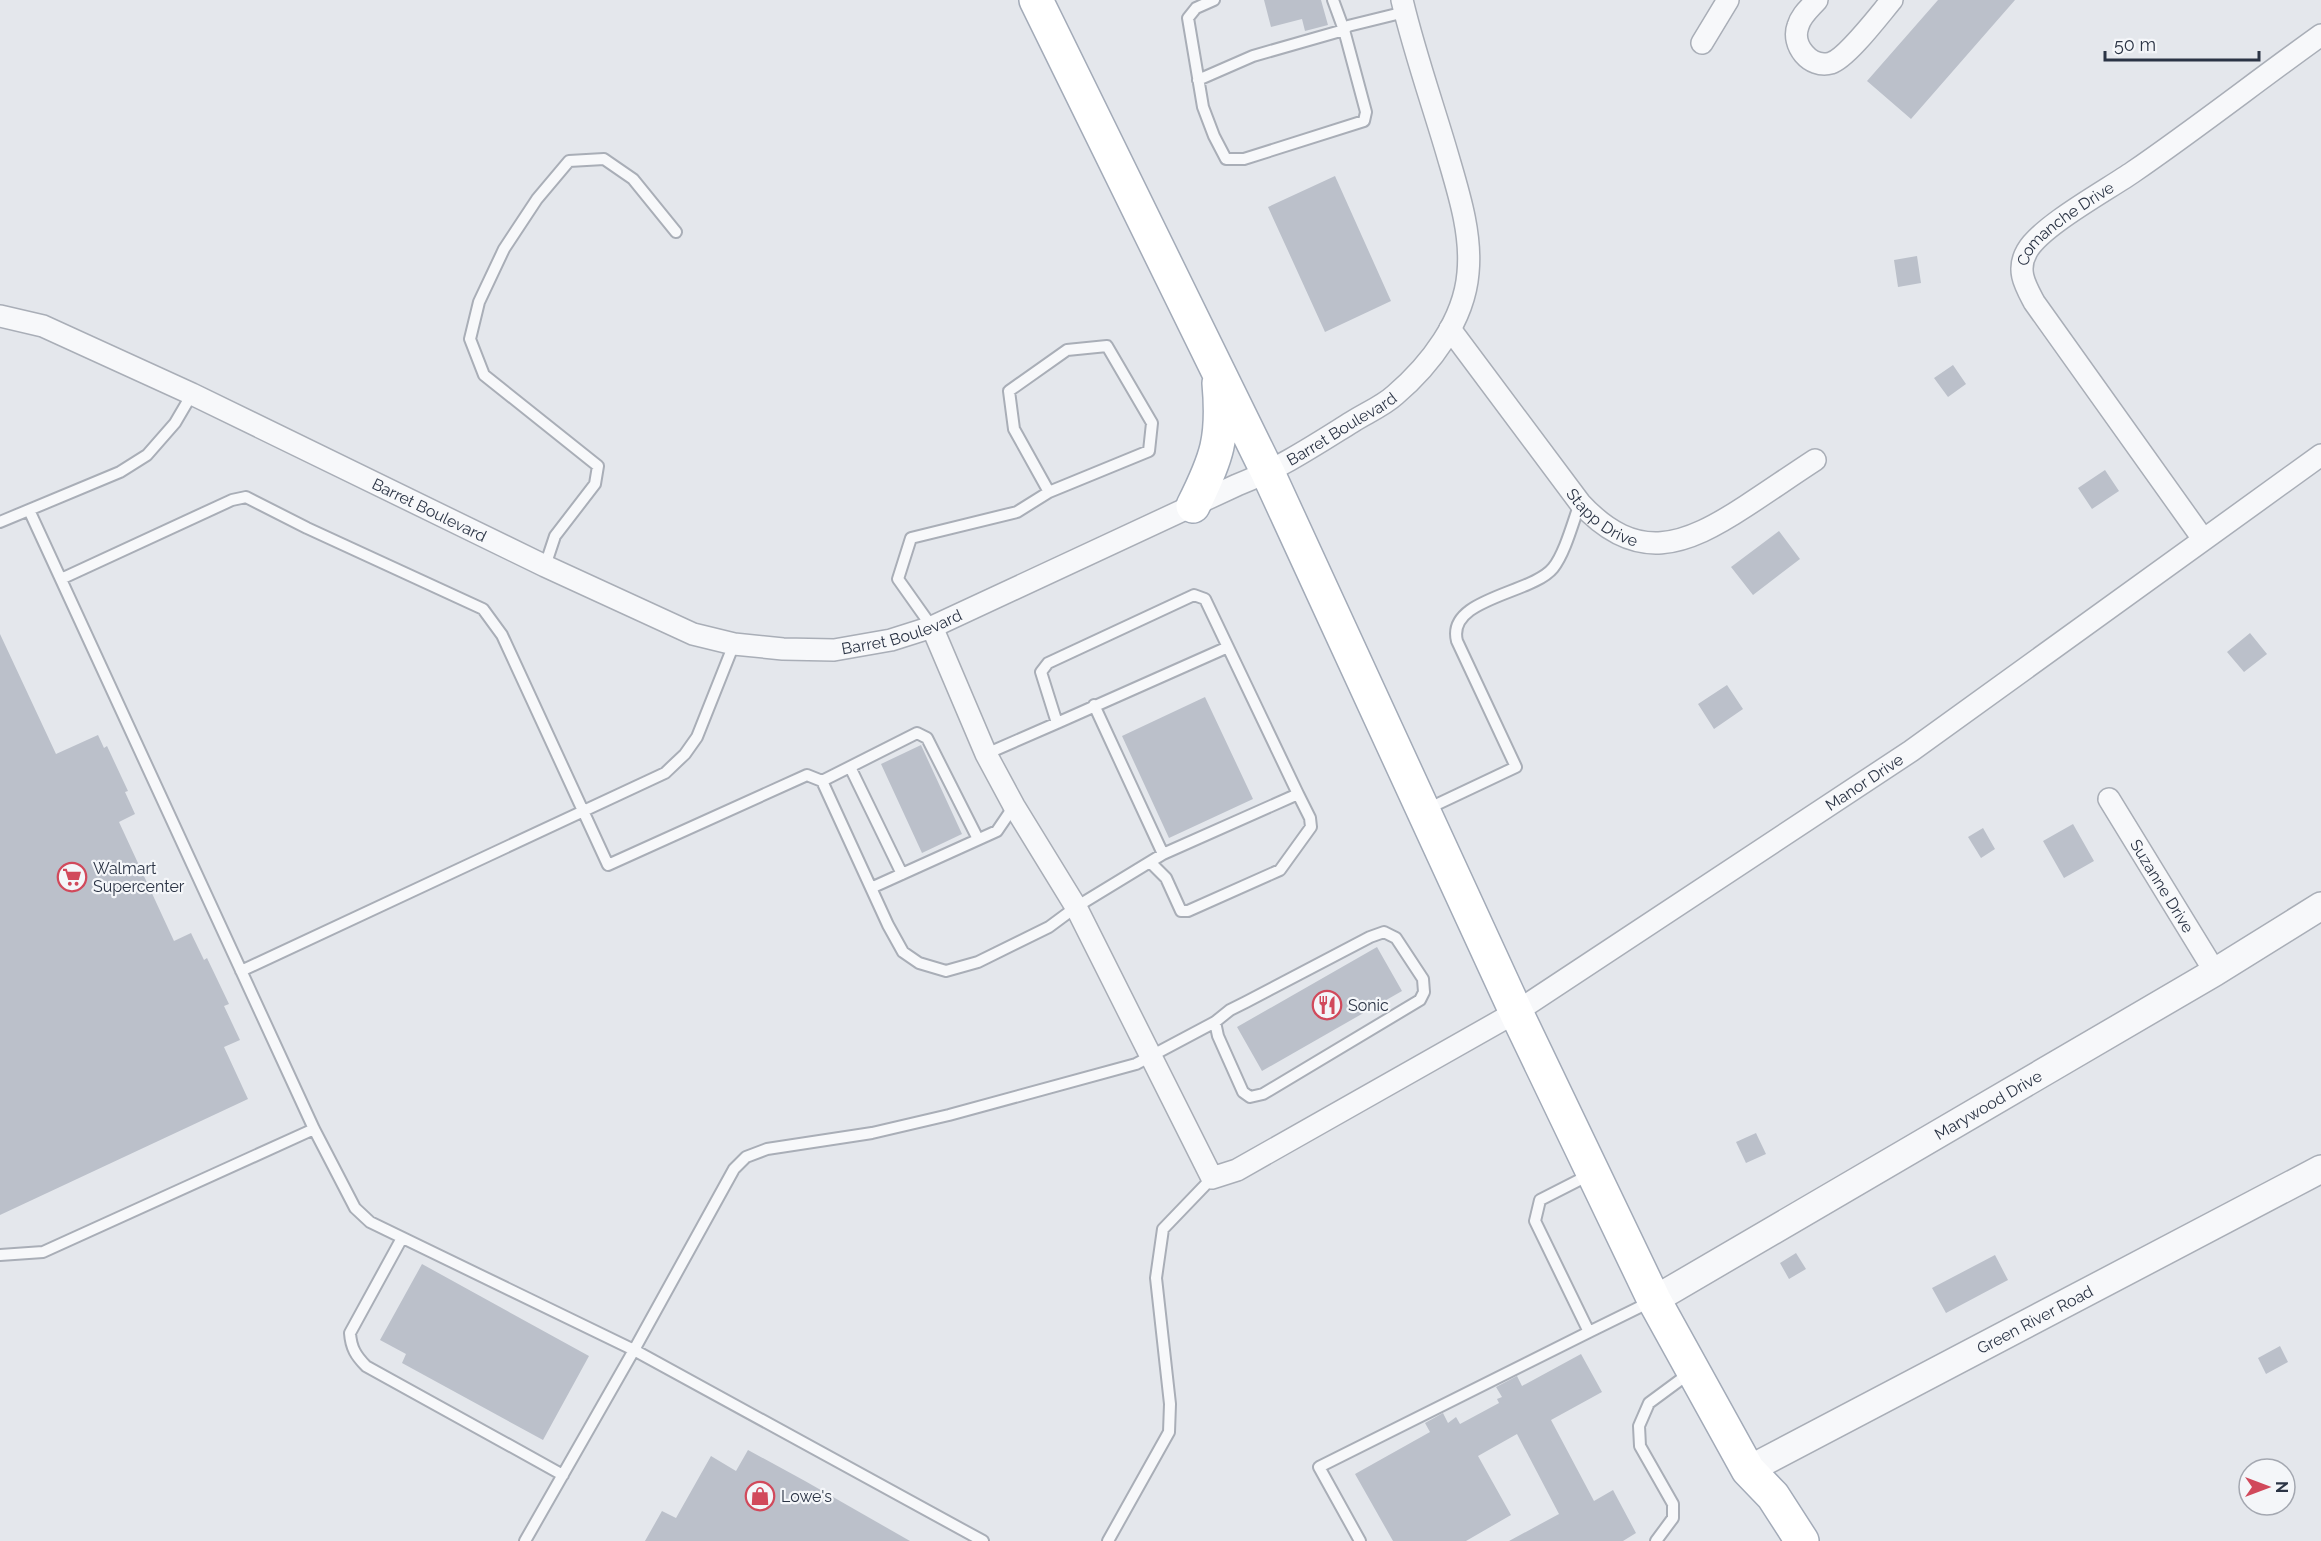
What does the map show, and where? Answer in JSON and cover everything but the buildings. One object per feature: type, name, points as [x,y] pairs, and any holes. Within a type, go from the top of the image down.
[{"type":"main road","points":[[1036,0],[1268,473],[1516,1012],[1654,1300],[1748,1470],[1773,1496],[1802,1541]]},
{"type":"main road","points":[[1193,506],[1213,466],[1219,444],[1221,406],[1217,369]]},
{"type":"street","points":[[1702,43],[1728,0]]},
{"type":"street","points":[[1817,0],[1802,17],[1797,28],[1796,39],[1806,57],[1819,64],[1831,63],[1851,48],[1892,0]]},
{"type":"street","name":"Barret Boulevard","points":[[0,316],[43,326],[192,394],[544,566],[693,634],[734,644],[783,649],[834,650],[891,640],[932,627],[1268,473],[1394,396],[1430,360],[1450,329],[1461,302],[1468,274],[1465,225],[1454,178],[1403,6]]},
{"type":"street","name":"Comanche Drive","points":[[2203,539],[2034,302],[2024,282],[2022,262],[2027,251],[2048,229],[2133,172],[2321,34]]},
{"type":"street","name":"Stapp Drive","points":[[1450,329],[1580,503],[1605,527],[1619,535],[1635,540],[1668,542],[1694,536],[1718,524],[1815,460]]},
{"type":"street","name":"Manor Drive","points":[[1212,1178],[1238,1170],[1516,1012],[1911,751],[2321,455]]},
{"type":"street","points":[[932,627],[986,754],[1014,806],[1076,907],[1212,1178]]},
{"type":"street","name":"Suzanne Drive","points":[[2109,799],[2215,972]]},
{"type":"street","name":"Marywood Drive","points":[[1654,1300],[2215,972],[2321,906]]},
{"type":"street","name":"Green River Road","points":[[1748,1470],[2321,1169]]},
{"type":"lane","points":[[1214,0],[1196,8],[1188,18],[1203,107],[1226,159],[1244,159],[1364,121],[1366,112],[1344,30],[1333,0]]},
{"type":"lane","points":[[1198,80],[1253,56],[1344,30],[1348,26],[1403,6]]},
{"type":"lane","points":[[544,566],[555,536],[596,484],[598,466],[484,375],[470,339],[479,302],[504,249],[537,199],[569,161],[604,159],[633,179],[676,232]]},
{"type":"lane","points":[[932,627],[898,579],[911,538],[1017,512],[1049,492],[1149,451],[1152,423],[1107,346],[1067,350],[1009,391],[1014,429],[1049,492]]},
{"type":"lane","points":[[0,522],[120,472],[147,455],[176,423],[192,394]]},
{"type":"lane","points":[[61,579],[232,500],[246,497],[307,528],[483,609],[502,635],[608,865],[807,775],[822,781],[888,925],[903,952],[919,963],[946,971],[978,962],[1049,927],[1076,907],[1163,854],[1298,794]]},
{"type":"lane","points":[[1424,810],[1516,767],[1457,641],[1454,630],[1457,621],[1470,610],[1540,578],[1553,569],[1580,503]]},
{"type":"lane","points":[[29,510],[314,1129],[354,1208],[370,1222],[634,1350],[969,1537],[984,1541]]},
{"type":"lane","points":[[1057,723],[1041,672],[1048,663],[1194,595],[1205,599],[1310,818],[1311,827],[1280,870],[1188,910],[1181,911],[1166,878],[1150,862]]},
{"type":"lane","points":[[241,971],[665,774],[685,754],[697,737],[734,644]]},
{"type":"lane","points":[[986,754],[1228,647]]},
{"type":"lane","points":[[1094,705],[1163,854]]},
{"type":"lane","points":[[822,781],[917,733],[927,738],[978,839]]},
{"type":"lane","points":[[850,767],[902,874]]},
{"type":"lane","points":[[871,888],[996,831],[1014,806]]},
{"type":"lane","points":[[525,1541],[734,1169],[746,1157],[767,1149],[872,1133],[950,1115],[1136,1064],[1215,1022],[1230,1010],[1370,937],[1384,932],[1396,938],[1423,980],[1424,992],[1420,1000],[1263,1094],[1250,1097],[1243,1092],[1218,1036],[1215,1022]]},
{"type":"lane","points":[[0,1255],[43,1252],[314,1129]]},
{"type":"lane","points":[[1589,1332],[1535,1221],[1540,1200],[1593,1173]]},
{"type":"lane","points":[[1108,1541],[1169,1432],[1170,1404],[1156,1278],[1162,1229],[1212,1178]]},
{"type":"lane","points":[[402,1238],[350,1333],[350,1342],[356,1356],[366,1366],[563,1475]]},
{"type":"lane","points":[[1360,1541],[1318,1467],[1654,1300]]},
{"type":"lane","points":[[1656,1541],[1672,1518],[1672,1504],[1640,1446],[1639,1426],[1648,1403],[1693,1370]]},
{"type":"place","name":"Walmart Supercenter","points":[[72,877]]},
{"type":"place","name":"Sonic","points":[[1327,1005]]},
{"type":"place","name":"Lowe's","points":[[760,1496]]}]
